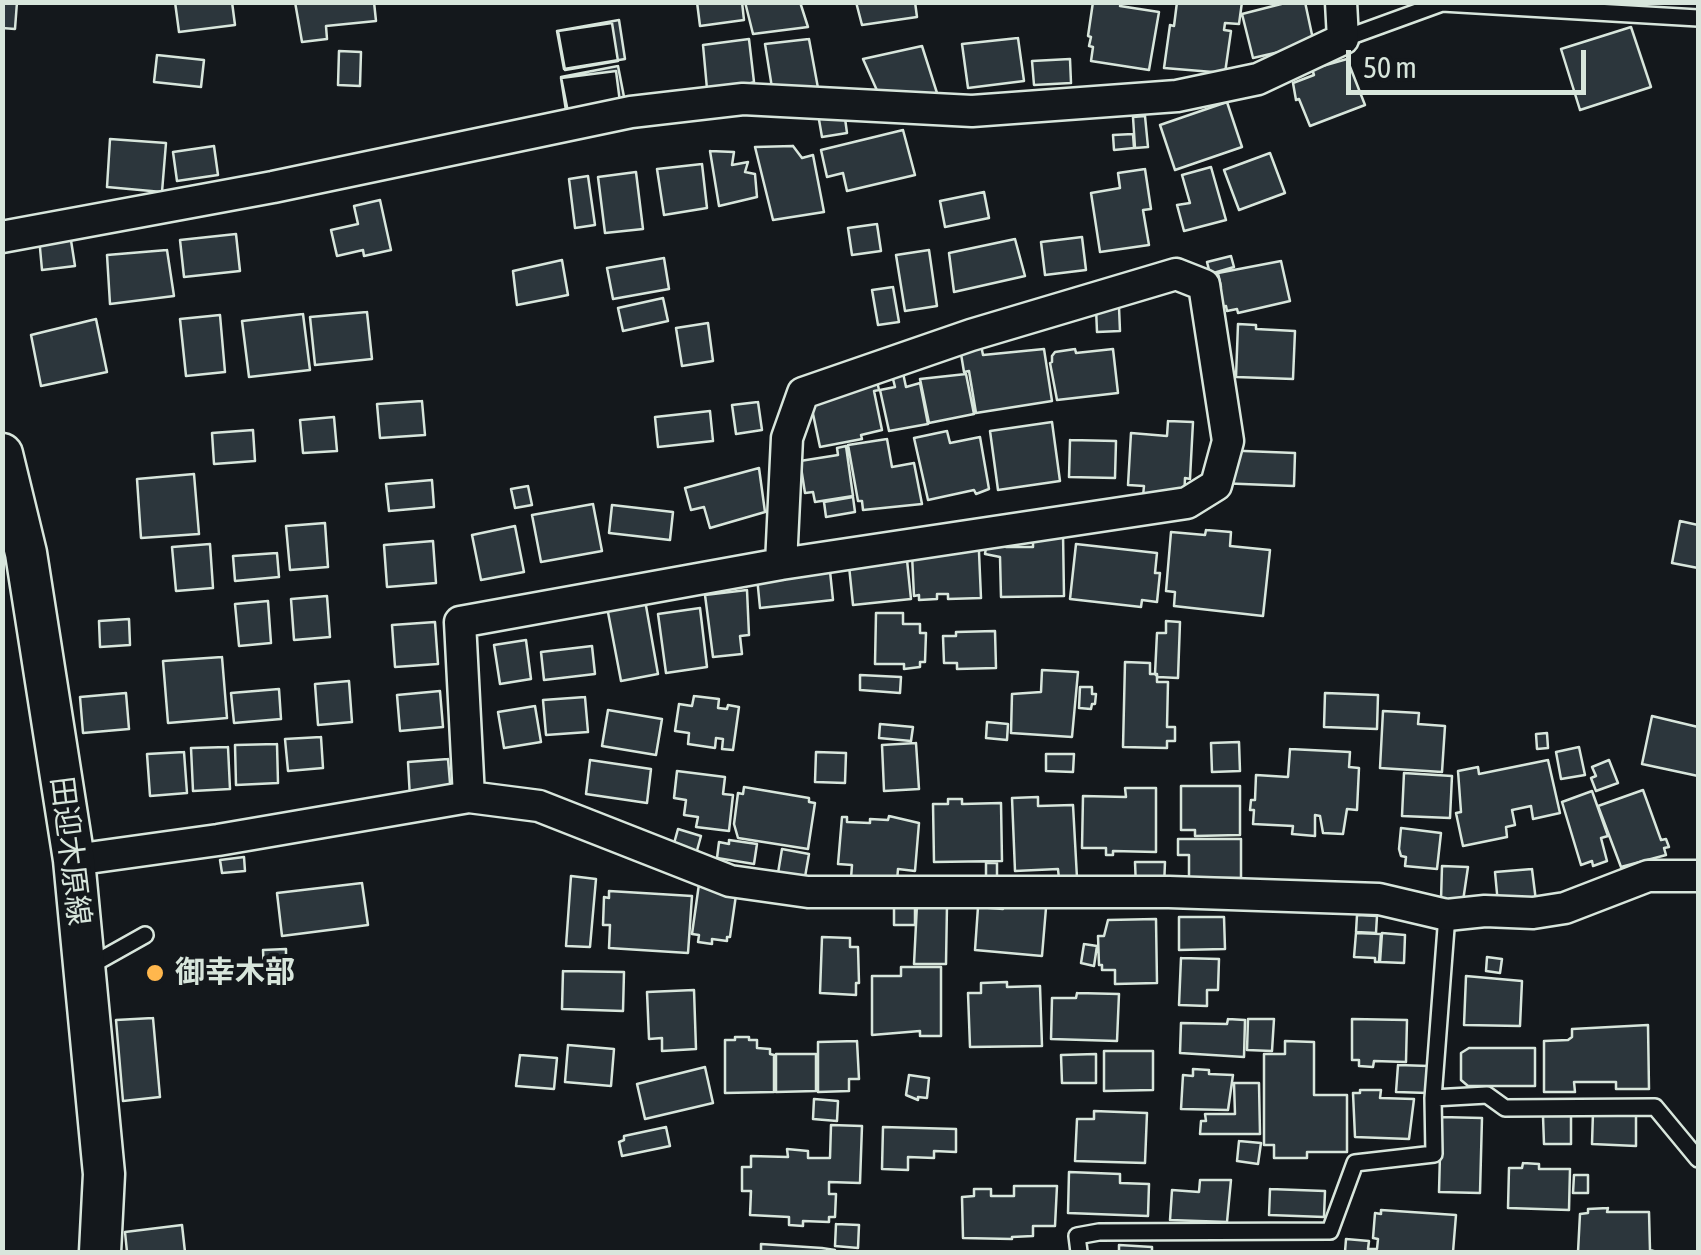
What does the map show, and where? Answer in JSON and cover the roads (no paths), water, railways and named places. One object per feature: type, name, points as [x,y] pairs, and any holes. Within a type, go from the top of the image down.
[{"type":"main road","name":"田迎木原線","points":[[2,454],[26,554],[74,860],[104,1174],[100,1252]]},
{"type":"street","points":[[2,237],[273,187],[630,112],[744,99],[972,112],[1176,96],[1258,78],[1343,39],[1341,2]]},
{"type":"street","points":[[470,797],[460,622],[782,564],[1187,504],[1216,485],[1228,441],[1204,285],[1176,274],[971,334],[803,393],[787,438],[782,564]]},
{"type":"street","points":[[74,860],[470,797],[540,806],[730,881],[808,892],[1169,892],[1379,899],[1447,916],[1566,908],[1648,876],[1698,876]]},
{"type":"lane","points":[[1343,39],[1442,3],[1698,18]]},
{"type":"lane","points":[[1079,1252],[1077,1236],[1099,1232],[1330,1231],[1355,1163],[1434,1154],[1433,1098],[1447,916]]},
{"type":"lane","points":[[84,968],[145,934]]},
{"type":"lane","points":[[1433,1098],[1486,1095],[1506,1108],[1655,1107],[1698,1158]]},
{"type":"place","name":"御幸木部","points":[[155,973]]}]
